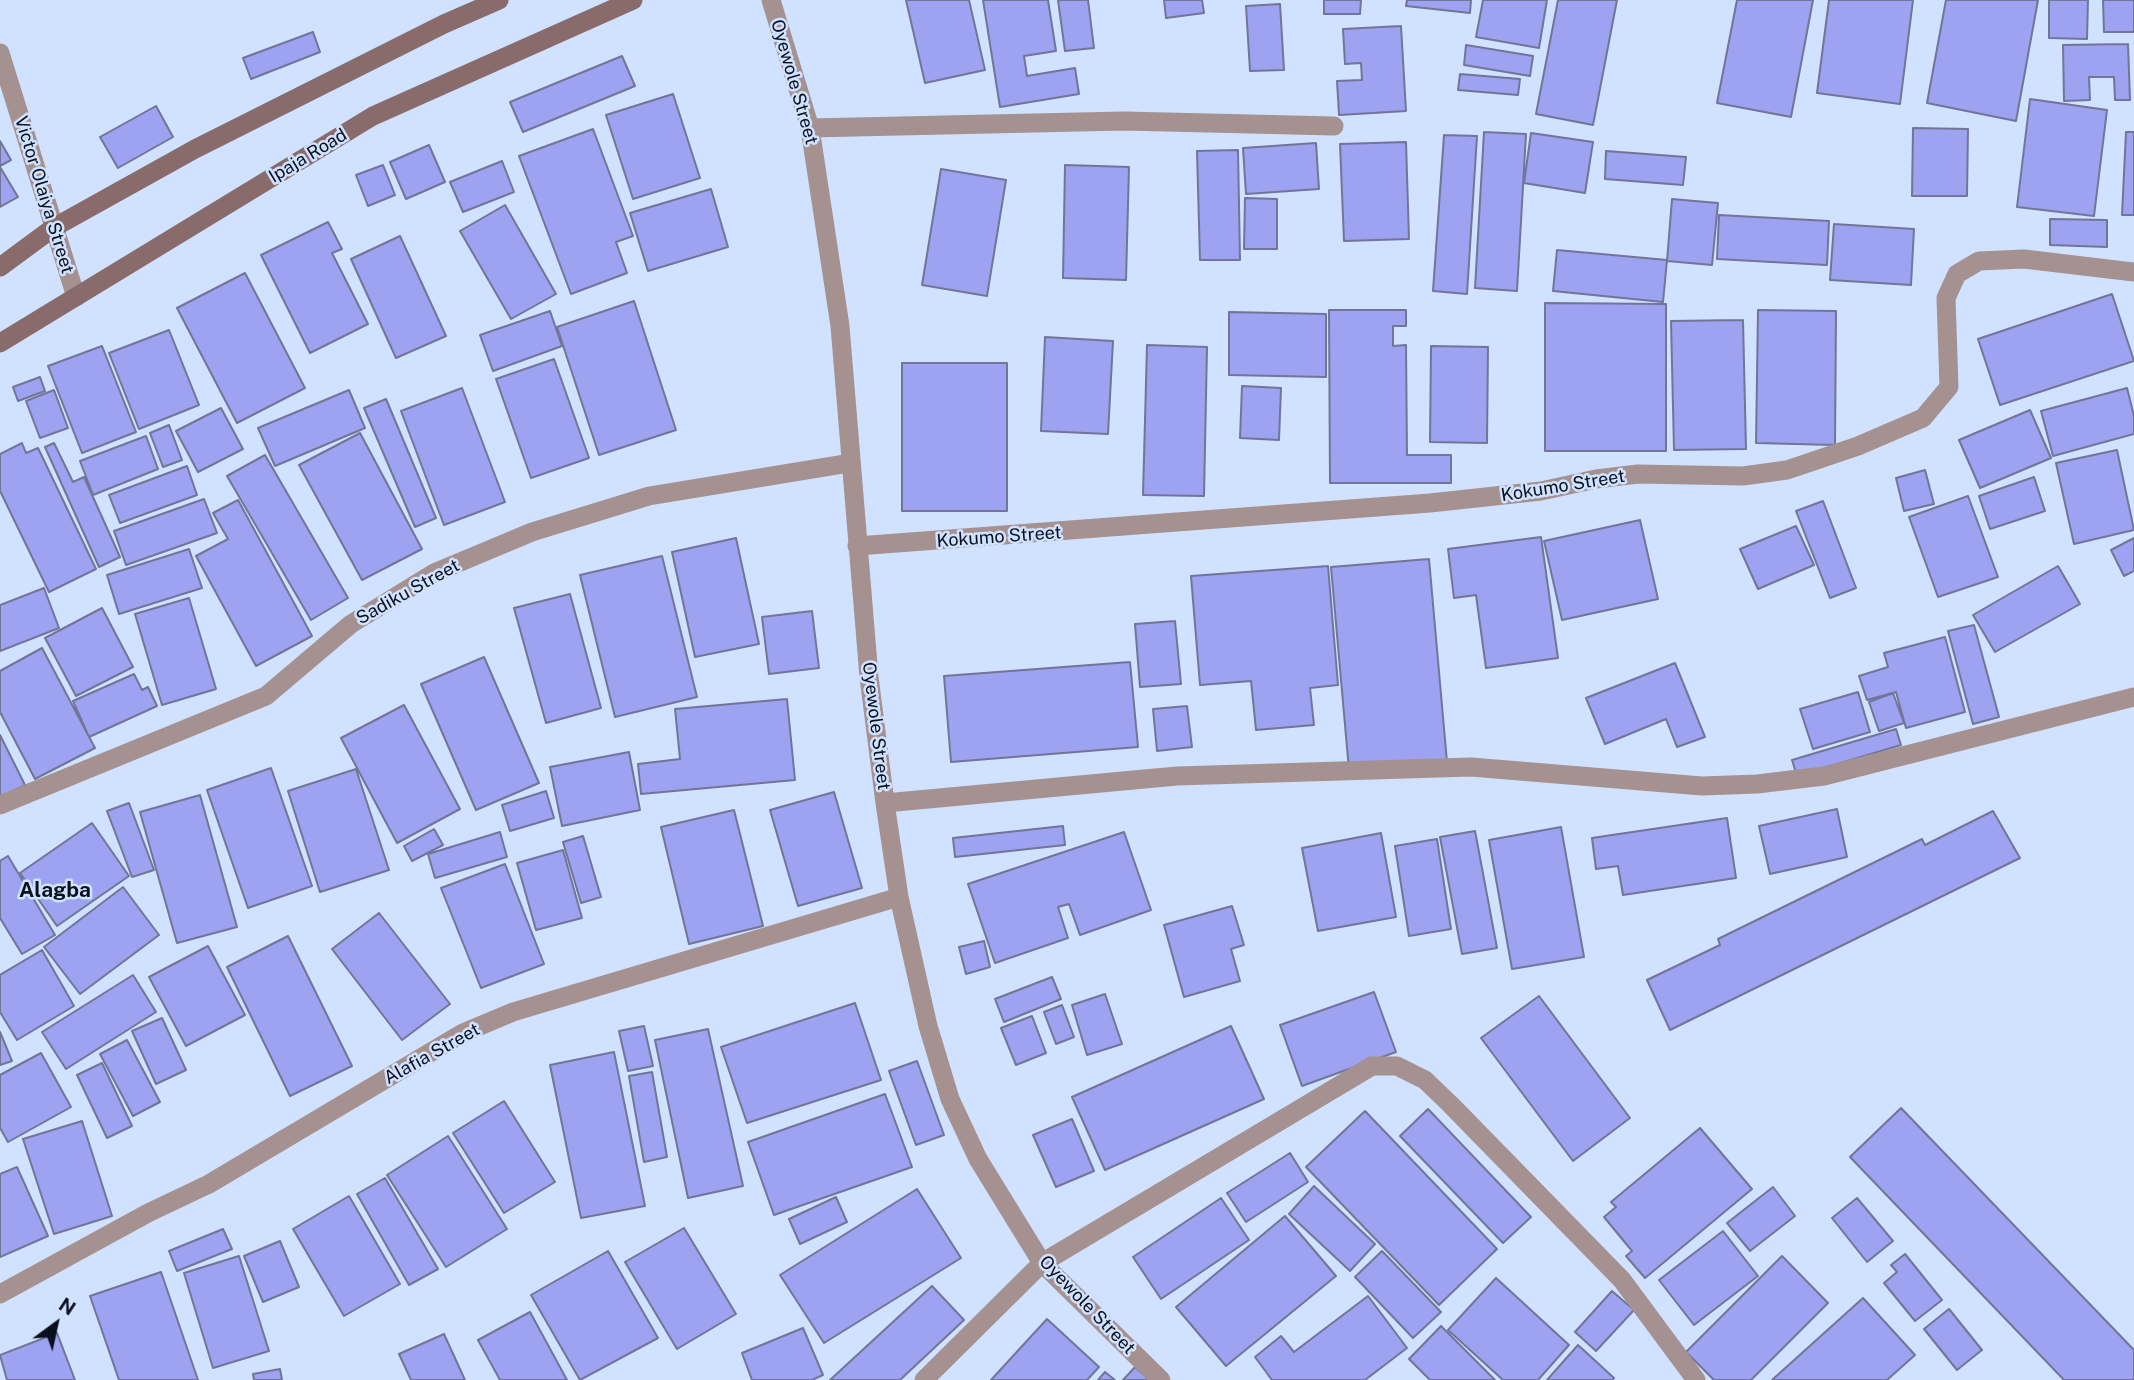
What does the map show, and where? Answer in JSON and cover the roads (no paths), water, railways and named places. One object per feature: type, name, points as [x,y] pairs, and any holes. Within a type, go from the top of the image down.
[{"type":"main road","points":[[0,267],[53,228],[195,149],[444,24],[499,0]]},
{"type":"main road","name":"Ipaja Road","points":[[0,343],[373,116],[633,0]]},
{"type":"street","name":"Oyewole Street","points":[[771,0],[810,128],[840,326],[869,677],[885,803],[900,897],[928,1026],[950,1099],[978,1159],[1042,1264],[1161,1380]]},
{"type":"street","name":"Victor Olaiya Street","points":[[0,53],[76,297]]},
{"type":"street","points":[[810,128],[1124,121],[1334,126]]},
{"type":"street","name":"Kokumo Street","points":[[857,546],[1430,503],[1541,491],[1595,479],[1638,474],[1743,476],[1787,470],[1858,446],[1923,418],[1949,387],[1946,298],[1956,274],[1979,261],[2024,259],[2134,272]]},
{"type":"street","name":"Sadiku Street","points":[[0,805],[266,696],[363,617],[434,573],[532,532],[649,496],[850,463]]},
{"type":"street","points":[[885,803],[1177,776],[1472,767],[1702,786],[1757,784],[1824,776],[2134,696]]},
{"type":"street","name":"Alafia Street","points":[[0,1294],[148,1213],[209,1184],[463,1033],[513,1012],[900,897]]},
{"type":"street","points":[[924,1380],[1042,1264],[1372,1066],[1397,1066],[1424,1080],[1451,1105],[1622,1280],[1696,1380]]},
{"type":"district","name":"Alagba","points":[[55,891]]}]
